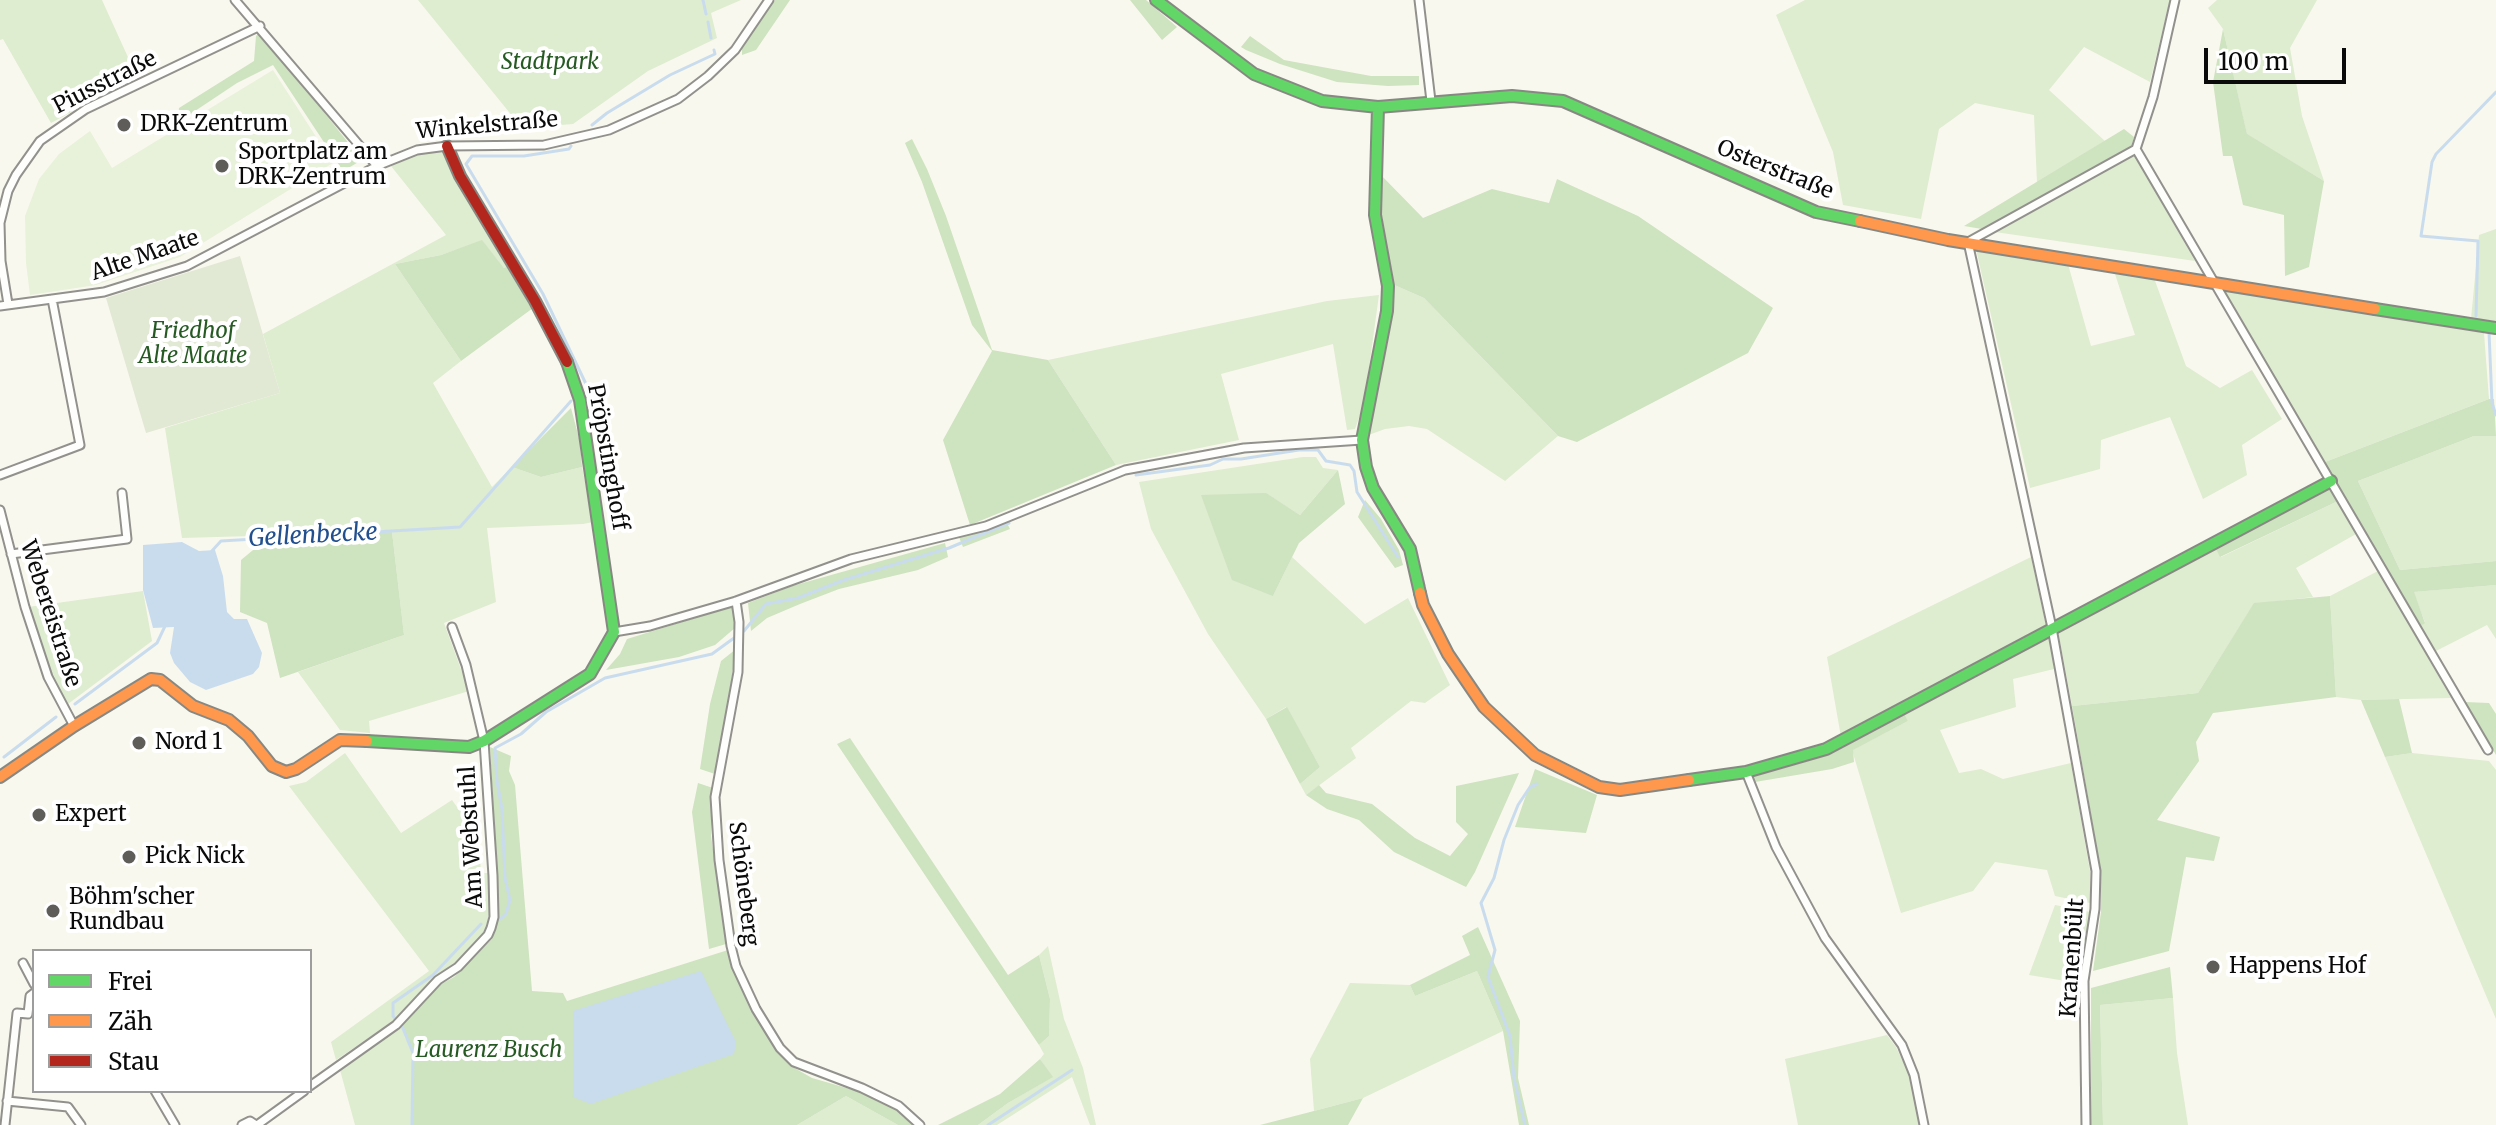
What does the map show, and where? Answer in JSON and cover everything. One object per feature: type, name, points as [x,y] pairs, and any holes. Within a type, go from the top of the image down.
[{"type":"street","points":[[235,0],[377,166]]},
{"type":"street","name":"Winkelstraße","points":[[377,166],[417,150],[447,146],[544,145],[609,130],[678,99],[708,76],[735,50],[769,0]]},
{"type":"street","points":[[1156,0],[1254,74],[1322,101],[1378,107],[1431,101],[1419,0]]},
{"type":"street","points":[[1968,242],[2136,149],[2153,97],[2175,0]]},
{"type":"street","name":"Piusstraße","points":[[4,305],[0,223],[8,191],[40,141],[99,103],[260,26]]},
{"type":"street","name":"Osterstraße","points":[[1431,101],[1512,96],[1563,101],[1816,212],[1968,242],[2496,328]]},
{"type":"street","points":[[1378,107],[1375,215],[1388,286],[1387,311],[1362,440],[1366,467],[1373,488],[1410,549],[1423,605],[1448,654],[1484,707],[1535,755],[1599,787],[1620,790],[1746,772],[1837,744],[2331,481]]},
{"type":"street","name":"Pröpstinghoff","points":[[447,146],[460,176],[535,301],[570,367],[580,400],[614,632]]},
{"type":"street","points":[[2136,149],[2488,750]]},
{"type":"street","name":"Alte Maate","points":[[4,305],[104,292],[187,266],[377,166]]},
{"type":"street","name":"Kranenbült","points":[[1968,242],[2052,628],[2096,871],[2095,909],[2084,981],[2086,1125]]},
{"type":"street","points":[[0,475],[80,445],[52,299]]},
{"type":"street","points":[[0,777],[74,726],[151,679],[160,680],[193,706],[225,717],[237,725],[272,766],[286,772],[296,769],[340,740],[469,747],[575,686],[590,674],[614,632],[650,626],[736,601],[851,559],[986,526],[1125,470],[1244,448],[1362,440]]},
{"type":"street","points":[[11,554],[127,539],[122,493]]},
{"type":"street","name":"Webereistraße","points":[[0,510],[25,607],[48,677],[74,726]]},
{"type":"street","name":"Schöneberg","points":[[736,601],[739,622],[738,672],[715,797],[719,860],[736,966],[756,1009],[780,1048],[794,1062],[899,1106],[920,1125]]},
{"type":"street","name":"Am Webstuhl","points":[[312,1085],[396,1025],[438,980],[458,967],[488,935],[494,917],[484,741],[466,665],[452,627]]},
{"type":"street","points":[[1746,772],[1776,847],[1825,938],[1902,1045],[1914,1075],[1924,1125]]},
{"type":"street","points":[[23,963],[32,980]]},
{"type":"street","points":[[5,1125],[17,1013],[28,1014],[32,994]]},
{"type":"street","points":[[156,1093],[173,1122],[162,1125]]},
{"type":"street","points":[[242,1125],[250,1121],[256,1125],[301,1093]]},
{"type":"street","points":[[7,1101],[68,1107],[81,1125]]},
{"type":"green space","points":[[0,0],[102,0],[137,77],[51,123],[3,39],[0,40]]},
{"type":"green space","name":"Stadtpark","points":[[418,0],[741,0],[711,13],[717,38],[648,71],[573,124],[522,128]]},
{"type":"green space","points":[[775,0],[790,0],[756,50],[742,55],[742,46]]},
{"type":"green space","points":[[1130,0],[1146,0],[1177,27],[1162,40]]},
{"type":"green space","points":[[1805,0],[2170,0],[2150,82],[2084,47],[2049,90],[2105,141],[2037,183],[2034,115],[1975,103],[1939,129],[1921,219],[1843,205],[1833,152],[1776,15]]},
{"type":"green space","points":[[2217,0],[2317,0],[2290,48],[2302,116],[2324,181],[2247,135],[2223,29],[2208,8]]},
{"type":"green space","points":[[2223,29],[2247,134],[2324,181],[2309,267],[2285,276],[2284,215],[2243,205],[2232,156],[2223,156],[2213,82]]},
{"type":"green space","points":[[260,32],[362,160],[343,171],[273,65],[237,83],[177,123],[179,108],[254,61],[256,36]]},
{"type":"green space","points":[[1250,36],[1284,60],[1371,76],[1419,76],[1419,85],[1337,82],[1246,50],[1241,47]]},
{"type":"green space","points":[[273,70],[333,163],[180,257],[96,285],[30,295],[25,216],[39,179],[59,154],[90,131],[112,168]]},
{"type":"green space","points":[[2124,129],[2134,137],[2131,148],[1982,229],[1964,226]]},
{"type":"green space","points":[[912,139],[946,216],[992,350],[1048,360],[1116,465],[970,525],[943,440],[992,351],[972,325],[922,182],[905,143]]},
{"type":"green space","points":[[441,151],[508,266],[504,268],[482,241],[441,255],[395,264],[461,361],[433,383],[492,487],[512,467],[541,477],[582,467],[593,522],[487,528],[496,602],[444,623],[469,691],[369,721],[370,733],[340,730],[298,672],[404,635],[392,532],[182,538],[165,428],[280,393],[263,334],[446,235],[391,166],[421,153]]},
{"type":"green space","points":[[2134,155],[2195,261],[1995,232]]},
{"type":"green space","points":[[1378,172],[1423,218],[1492,189],[1549,203],[1557,179],[1638,216],[1773,308],[1748,353],[1577,442],[1558,436],[1424,298],[1392,284],[1377,214]]},
{"type":"green space","points":[[2496,229],[2496,323],[2471,319],[2479,235]]},
{"type":"green space","points":[[482,240],[504,268],[508,266],[533,308],[461,361],[395,264],[441,255]]},
{"type":"green space","points":[[1976,249],[2068,264],[2091,346],[2135,335],[2114,271],[2154,278],[2186,366],[2220,388],[2252,370],[2282,419],[2242,445],[2247,475],[2203,499],[2170,417],[2101,440],[2100,469],[2030,488]]},
{"type":"green space","name":"Friedhof Alte Maate","points":[[240,256],[280,393],[146,433],[106,298]]},
{"type":"green space","points":[[1392,284],[1424,298],[1558,436],[1505,481],[1427,429],[1409,426],[1385,429],[1366,436]]},
{"type":"green space","points":[[2222,289],[2484,333],[2489,399],[2325,462]]},
{"type":"green space","points":[[1379,295],[1364,404],[1355,429],[1347,430],[1333,344],[1221,374],[1239,440],[1116,465],[1048,360],[1327,301]]},
{"type":"green space","points":[[2494,399],[2496,436],[2474,436],[2358,481],[2400,570],[2496,561],[2496,585],[2414,592],[2425,623],[2421,626],[2325,462]]},
{"type":"green space","points":[[571,408],[580,442],[582,467],[541,477],[512,467]]},
{"type":"green space","points":[[2474,436],[2496,436],[2496,561],[2400,570],[2358,481]]},
{"type":"green space","points":[[1316,457],[1323,468],[1338,470],[1300,515],[1265,493],[1273,596],[1292,557],[1365,624],[1408,598],[1450,685],[1425,703],[1411,701],[1351,748],[1356,758],[1306,795],[1300,784],[1320,767],[1286,707],[1266,719],[1208,634],[1151,529],[1139,482]]},
{"type":"green space","points":[[1338,470],[1345,504],[1299,543],[1273,596],[1232,580],[1201,495],[1266,493],[1300,515]]},
{"type":"green space","points":[[2329,486],[2338,501],[2220,557],[2215,547]]},
{"type":"green space","points":[[1365,500],[1381,519],[1399,550],[1403,565],[1395,568],[1358,517]]},
{"type":"green space","points":[[2338,501],[2356,534],[2296,568],[2313,597],[2254,604],[2198,693],[2072,706],[2058,631],[2215,547],[2221,557]]},
{"type":"green space","points":[[1006,521],[1010,529],[963,547],[959,537]]},
{"type":"green space","points":[[392,532],[404,635],[280,678],[267,623],[240,612],[241,560],[270,536]]},
{"type":"green space","points":[[945,543],[948,557],[918,570],[839,589],[767,618],[751,631],[748,603],[792,586]]},
{"type":"green space","points":[[2031,557],[2046,625],[1841,737],[1827,657]]},
{"type":"green space","points":[[2378,571],[2451,698],[2361,700],[2336,697],[2330,596]]},
{"type":"green space","points":[[2496,585],[2496,639],[2487,625],[2436,651],[2421,626],[2425,622],[2413,592]]},
{"type":"green space","points":[[143,591],[152,641],[68,704],[55,690],[28,607]]},
{"type":"green space","points":[[2330,596],[2336,697],[2213,713],[2196,742],[2199,761],[2157,820],[2220,837],[2214,861],[2186,857],[2169,951],[2093,971],[2101,912],[2101,872],[2072,706],[2198,693],[2254,603]]},
{"type":"green space","points":[[734,606],[736,627],[715,645],[679,657],[606,670],[620,654],[627,639]]},
{"type":"green space","points":[[2049,635],[2054,669],[2013,679],[2016,707],[1940,730],[1959,773],[1981,769],[2003,779],[2071,763],[2090,871],[2090,903],[2055,896],[2047,870],[1995,862],[1973,891],[1901,913],[1852,750],[1908,721],[1904,713]]},
{"type":"green space","points":[[736,649],[715,774],[700,769],[710,704],[721,661]]},
{"type":"green space","points":[[2399,699],[2412,753],[2385,757],[2361,700]]},
{"type":"green space","points":[[2465,702],[2489,703],[2496,714],[2496,755]]},
{"type":"green space","points":[[1287,707],[1320,767],[1300,784],[1266,719]]},
{"type":"green space","points":[[1904,713],[1908,721],[1853,750],[1854,762],[1832,769],[1755,782],[1752,775]]},
{"type":"green space","points":[[850,738],[1008,975],[1039,955],[1050,999],[1049,1036],[1039,1045],[837,744]]},
{"type":"green space","name":"Laurenz Busch","points":[[490,747],[511,756],[509,771],[515,785],[532,991],[563,993],[567,1001],[728,950],[732,968],[752,1011],[775,1048],[791,1066],[812,1078],[857,1091],[896,1110],[912,1125],[898,1125],[846,1096],[797,1125],[412,1125],[413,1053],[402,1026],[436,987],[454,977],[492,939],[499,913]],"holes":[[[573,1012],[736,1042],[573,1097]]]},
{"type":"green space","points":[[345,753],[401,833],[452,800],[457,807],[476,794],[481,873],[488,873],[489,915],[484,934],[456,963],[429,983],[392,1022],[336,1060],[331,1042],[429,971],[289,786],[306,782]]},
{"type":"green space","points":[[2412,753],[2489,761],[2496,770],[2496,1019],[2385,757]]},
{"type":"green space","points":[[1535,769],[1597,795],[1586,833],[1515,827]]},
{"type":"green space","points":[[1519,773],[1466,887],[1394,852],[1359,820],[1327,809],[1306,795],[1319,785],[1326,793],[1372,804],[1415,838],[1450,856],[1468,834],[1456,822],[1456,786]]},
{"type":"green space","points":[[698,783],[713,788],[711,835],[726,944],[709,949],[692,812]]},
{"type":"green space","points":[[2055,905],[2090,912],[2078,983],[2029,975]]},
{"type":"green space","points":[[1478,927],[1520,1021],[1518,1078],[1529,1125],[1519,1125],[1503,1031],[1477,971],[1415,996],[1410,985],[1470,955],[1462,936]]},
{"type":"green space","points":[[1048,946],[1064,1019],[1083,1068],[1096,1125],[1090,1125],[1072,1077],[997,1125],[978,1125],[1052,1077],[1040,1059],[1044,1054],[1039,1045],[1049,1036],[1050,999],[1039,955]]},
{"type":"green space","points":[[2170,967],[2173,998],[2100,1005],[2103,1125],[2091,1125],[2091,988]]},
{"type":"green space","points":[[1477,971],[1503,1031],[1363,1098],[1314,1111],[1310,1059],[1350,983],[1410,985],[1415,996]]},
{"type":"green space","points":[[2173,998],[2177,1053],[2188,1125],[2103,1125],[2100,1005]]},
{"type":"green space","points":[[402,1026],[413,1053],[412,1125],[355,1125],[340,1070]]},
{"type":"green space","points":[[1887,1035],[1910,1076],[1919,1125],[1798,1125],[1785,1059]]},
{"type":"green space","points":[[1040,1059],[1053,1077],[978,1125],[938,1125],[1000,1094]]},
{"type":"green space","points":[[846,1096],[898,1125],[797,1125]]},
{"type":"green space","points":[[1363,1098],[1348,1125],[1260,1125],[1314,1111]]},
{"type":"water","points":[[182,542],[199,551],[215,550],[223,576],[227,612],[234,619],[247,619],[262,653],[259,667],[253,674],[206,690],[190,682],[174,663],[170,653],[174,627],[153,628],[143,590],[143,545]]},
{"type":"water","points":[[701,971],[736,1042],[734,1054],[591,1104],[573,1097],[573,1011]]},
{"type":"waterway","name":"Gellenbecke","points":[[703,0],[706,14]]},
{"type":"waterway","name":"Gellenbecke","points":[[708,22],[711,38]]},
{"type":"waterway","name":"Gellenbecke","points":[[592,125],[670,75],[715,54],[714,50]]},
{"type":"waterway","points":[[2476,316],[2478,241],[2421,236],[2432,162],[2436,154],[2496,92]]},
{"type":"waterway","name":"Gellenbecke","points":[[571,146],[569,149],[524,156],[472,156],[466,164],[543,294],[586,384]]},
{"type":"waterway","points":[[2484,331],[2489,332],[2492,403],[2496,415]]},
{"type":"waterway","name":"Gellenbecke","points":[[210,553],[221,541],[460,527],[571,401]]},
{"type":"waterway","points":[[1136,475],[1210,465],[1223,459],[1318,450],[1326,461],[1350,465],[1357,492],[1398,557]]},
{"type":"waterway","points":[[744,631],[766,604],[798,598],[844,580],[949,548],[1009,523]]},
{"type":"waterway","points":[[1421,573],[1424,585]]},
{"type":"waterway","name":"Gellenbecke","points":[[75,704],[157,643],[166,624]]},
{"type":"waterway","points":[[500,919],[506,914],[510,900],[505,878],[495,748],[521,734],[546,712],[605,678],[712,654],[734,638]]},
{"type":"waterway","name":"Gellenbecke","points":[[4,757],[56,717]]},
{"type":"waterway","points":[[1525,1125],[1514,1078],[1510,1036],[1488,977],[1495,950],[1481,903],[1494,878],[1518,805],[1530,787],[1537,784]]},
{"type":"waterway","points":[[396,1020],[393,1003],[433,975],[481,924]]},
{"type":"waterway","points":[[402,1026],[413,1053],[412,1125]]},
{"type":"waterway","points":[[988,1125],[1072,1070]]},
{"type":"traffic: fast","points":[[1156,0],[1254,74],[1322,101],[1378,107],[1512,96],[1563,101],[1816,212],[1860,221]]},
{"type":"traffic: fast","points":[[1378,107],[1375,215],[1388,286],[1387,311],[1362,440],[1373,488],[1410,549],[1420,593]]},
{"type":"traffic: fast","points":[[2375,309],[2496,328]]},
{"type":"traffic: fast","points":[[367,741],[469,747],[484,741],[590,674],[614,632],[580,400],[567,362]]},
{"type":"traffic: fast","points":[[1689,780],[1746,772],[1826,749],[2331,481]]},
{"type":"traffic: slow","points":[[1860,221],[1948,240],[2375,309]]},
{"type":"traffic: slow","points":[[1420,593],[1448,654],[1484,707],[1535,755],[1599,787],[1620,790],[1689,780]]},
{"type":"traffic: slow","points":[[0,777],[74,726],[151,679],[160,680],[193,706],[229,720],[248,736],[272,766],[286,772],[296,769],[340,740],[367,741]]},
{"type":"traffic: jam","points":[[447,146],[460,176],[535,301],[567,362]]},
{"type":"place","name":"DRK-Zentrum","points":[[124,125]]},
{"type":"place","name":"Sportplatz am DRK-Zentrum","points":[[222,166]]},
{"type":"place","name":"Nord 1","points":[[139,743]]},
{"type":"place","name":"Expert","points":[[39,815]]},
{"type":"place","name":"Pick Nick","points":[[129,857]]},
{"type":"place","name":"Böhm'scher Rundbau","points":[[53,911]]},
{"type":"place","name":"Happens Hof","points":[[2213,967]]}]
